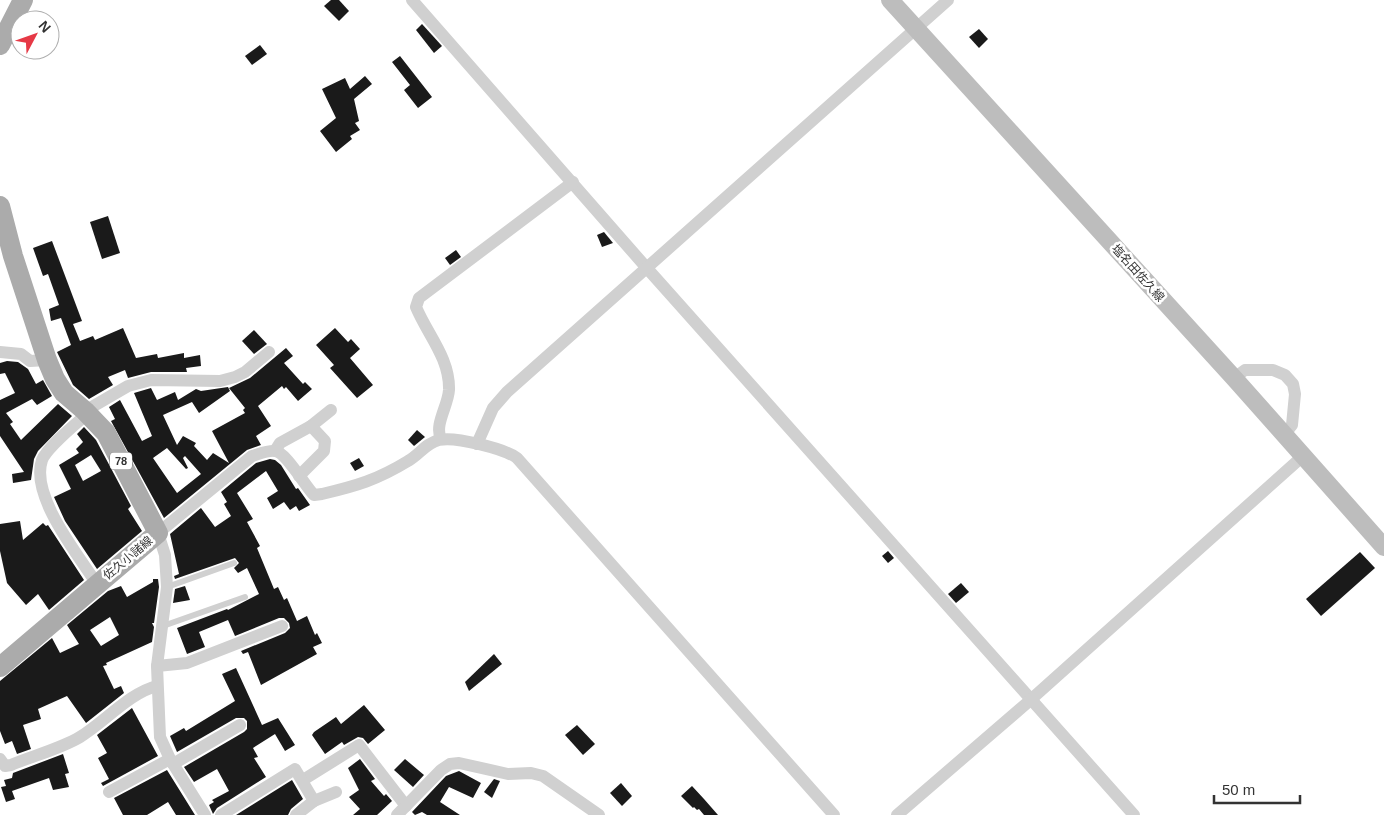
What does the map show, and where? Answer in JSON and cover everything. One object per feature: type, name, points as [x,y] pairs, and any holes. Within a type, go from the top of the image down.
[{"type":"main road","points":[[0,45],[22,0]]},
{"type":"main road","name":"塩名田佐久線","points":[[890,0],[1234,378],[1384,548]]},
{"type":"main road","name":"佐久小諸線","points":[[0,206],[47,360],[64,393],[87,412],[106,432],[158,534],[0,667]]},
{"type":"street","points":[[412,0],[645,266],[1134,815]]},
{"type":"street","points":[[477,444],[494,408],[506,392],[645,266],[948,0]]},
{"type":"street","points":[[440,440],[439,427],[449,390],[446,367],[416,307],[419,298],[573,182]]},
{"type":"street","points":[[0,352],[21,354],[30,361],[47,360]]},
{"type":"street","points":[[97,584],[53,517],[43,487],[41,469],[44,455],[87,412],[128,386],[151,380],[220,381],[236,377],[245,372],[268,352]]},
{"type":"street","points":[[1234,378],[1245,370],[1273,370],[1285,375],[1289,379],[1295,394],[1292,425],[1284,435]]},
{"type":"street","points":[[275,450],[280,443],[311,426],[331,410]]},
{"type":"street","points":[[299,476],[324,451],[326,442],[311,426]]},
{"type":"street","points":[[205,815],[171,761],[160,737],[157,666],[167,587],[165,555],[158,534],[252,456],[275,450],[282,453],[314,495],[369,483],[410,460],[427,446],[440,440],[477,444],[505,450],[517,458],[834,815]]},
{"type":"street","points":[[897,815],[1031,699],[1303,456]]},
{"type":"street","points":[[157,666],[187,663],[282,626]]},
{"type":"street","points":[[0,759],[5,766],[11,765],[78,739],[105,721],[138,693],[157,686]]},
{"type":"street","points":[[109,792],[240,725]]},
{"type":"street","points":[[303,780],[359,745],[401,810],[441,770],[450,764],[459,763],[508,774],[531,773],[543,776],[598,815]]},
{"type":"street","points":[[221,815],[295,769],[314,800]]},
{"type":"street","points":[[296,815],[314,800],[336,792]]},
{"type":"lane","points":[[167,587],[234,563]]},
{"type":"lane","points":[[163,626],[245,597]]},
{"type":"building","points":[[331,0],[339,0],[349,11],[339,21],[324,6]]},
{"type":"building","points":[[422,24],[442,46],[434,53],[416,30]]},
{"type":"building","points":[[979,29],[988,39],[979,48],[969,37]]},
{"type":"building","points":[[260,45],[267,54],[252,65],[245,56]]},
{"type":"building","points":[[400,56],[432,97],[418,108],[404,90],[410,85],[392,62]]},
{"type":"building","points":[[365,76],[372,84],[354,99],[359,121],[355,123],[360,130],[350,136],[352,139],[336,152],[320,131],[336,118],[322,89],[345,78],[350,89]]},
{"type":"building","points":[[108,216],[120,253],[102,259],[90,222]]},
{"type":"building","points":[[604,232],[613,243],[602,247],[597,235]]},
{"type":"building","points":[[52,241],[82,321],[73,324],[80,341],[93,336],[95,340],[123,328],[136,358],[157,354],[158,358],[184,353],[184,358],[200,355],[201,366],[186,368],[187,372],[151,372],[128,378],[125,370],[108,377],[113,385],[89,399],[73,385],[57,352],[71,345],[61,318],[51,321],[49,309],[59,305],[48,274],[43,276],[33,248]]},
{"type":"building","points":[[456,250],[461,257],[450,265],[445,258]]},
{"type":"building","points":[[335,328],[348,342],[351,339],[360,349],[350,358],[373,385],[357,398],[330,368],[334,365],[316,345]]},
{"type":"building","points":[[254,330],[267,344],[254,354],[242,341]]},
{"type":"building","points":[[286,348],[293,356],[284,363],[303,384],[305,382],[312,389],[298,401],[286,387],[284,389],[282,386],[258,406],[271,426],[256,436],[261,445],[247,450],[164,518],[111,421],[115,419],[109,407],[120,400],[142,441],[152,436],[134,393],[151,388],[157,400],[175,392],[178,400],[196,389],[201,391],[228,387],[230,391],[199,413],[192,402],[163,415],[177,445],[183,436],[196,443],[194,446],[207,460],[213,453],[229,463],[212,431],[245,413],[243,410],[245,408],[229,388],[250,378]],"holes":[[[167,448],[186,469],[188,468],[183,458],[185,456],[201,474],[177,493],[153,458]]]},
{"type":"building","points":[[7,361],[18,362],[28,369],[36,384],[43,380],[52,396],[37,405],[32,399],[6,413],[13,422],[10,424],[21,440],[58,404],[72,416],[38,451],[34,459],[31,480],[13,483],[12,474],[24,472],[0,436],[0,400],[15,393],[5,373],[0,374],[0,363]]},
{"type":"building","points":[[84,427],[96,440],[131,506],[128,509],[142,531],[97,569],[65,521],[54,497],[71,489],[59,465],[79,453],[76,449],[83,442],[77,434]],"holes":[[[91,455],[101,471],[83,481],[75,465]]]},
{"type":"building","points":[[417,430],[425,437],[414,446],[408,440]]},
{"type":"building","points":[[359,458],[364,466],[355,471],[350,463]]},
{"type":"building","points":[[270,459],[275,460],[281,465],[296,489],[298,488],[310,505],[299,511],[296,506],[290,510],[284,502],[273,509],[267,498],[278,491],[266,471],[237,493],[253,519],[247,522],[260,546],[257,548],[274,589],[278,587],[284,600],[287,598],[297,621],[307,616],[315,635],[317,633],[322,643],[313,647],[317,654],[261,685],[248,652],[243,654],[241,651],[285,633],[290,628],[289,623],[284,618],[279,618],[235,636],[228,620],[199,632],[205,647],[187,654],[177,628],[228,610],[259,594],[247,568],[238,573],[234,568],[239,563],[235,558],[175,579],[174,576],[179,574],[170,534],[201,508],[215,527],[231,516],[224,504],[227,502],[221,492],[256,463]]},
{"type":"building","points":[[20,521],[23,540],[43,523],[46,526],[48,525],[84,580],[49,610],[38,594],[26,605],[7,583],[0,551],[0,524]]},
{"type":"building","points":[[888,551],[894,558],[888,563],[882,556]]},
{"type":"building","points":[[1360,552],[1375,568],[1321,616],[1306,599]]},
{"type":"building","points":[[153,579],[158,579],[159,587],[154,623],[152,623],[154,627],[152,642],[103,666],[114,689],[121,686],[124,693],[86,723],[67,696],[38,709],[41,719],[23,725],[31,749],[17,754],[12,741],[5,744],[0,731],[0,681],[52,638],[60,653],[79,644],[67,625],[108,591],[121,586],[127,597],[153,582]],"holes":[[[110,617],[119,635],[101,646],[90,630]]]},
{"type":"building","points":[[961,583],[969,592],[956,603],[948,594]]},
{"type":"building","points":[[185,586],[190,600],[173,603],[175,589]]},
{"type":"building","points":[[494,654],[502,664],[469,691],[465,682]]},
{"type":"building","points":[[236,668],[262,725],[278,718],[295,745],[285,751],[275,734],[253,748],[258,757],[254,758],[266,777],[217,808],[213,814],[209,805],[214,802],[212,800],[229,791],[217,769],[194,782],[184,767],[244,732],[247,729],[247,721],[244,718],[236,718],[177,752],[170,736],[184,728],[186,731],[235,701],[222,674]]},
{"type":"building","points":[[364,705],[385,730],[368,744],[363,738],[358,737],[344,745],[342,742],[325,754],[312,735],[314,732],[336,717],[341,724]]},
{"type":"building","points":[[132,708],[158,756],[103,786],[101,783],[109,779],[98,758],[107,753],[97,735]]},
{"type":"building","points":[[577,725],[595,744],[583,755],[565,735]]},
{"type":"building","points":[[63,754],[69,773],[65,774],[69,787],[53,790],[49,778],[12,791],[15,799],[6,802],[1,787],[6,786],[4,780],[12,778],[13,773]]},
{"type":"building","points":[[360,759],[375,779],[371,781],[384,796],[386,794],[392,801],[377,815],[353,815],[360,809],[349,797],[359,790],[348,768]]},
{"type":"building","points":[[405,759],[424,775],[413,787],[394,770]]},
{"type":"building","points":[[167,770],[195,815],[176,815],[168,802],[147,815],[123,815],[114,798]]},
{"type":"building","points":[[459,771],[481,783],[473,798],[449,787],[440,802],[460,815],[427,815],[422,812],[415,815],[412,812],[446,776]]},
{"type":"building","points":[[494,779],[500,781],[492,798],[484,792]]},
{"type":"building","points":[[292,780],[303,799],[291,809],[288,815],[236,815]]},
{"type":"building","points":[[621,783],[632,796],[622,806],[610,793]]},
{"type":"building","points":[[692,786],[718,815],[704,815],[699,809],[693,808],[681,796]]}]
